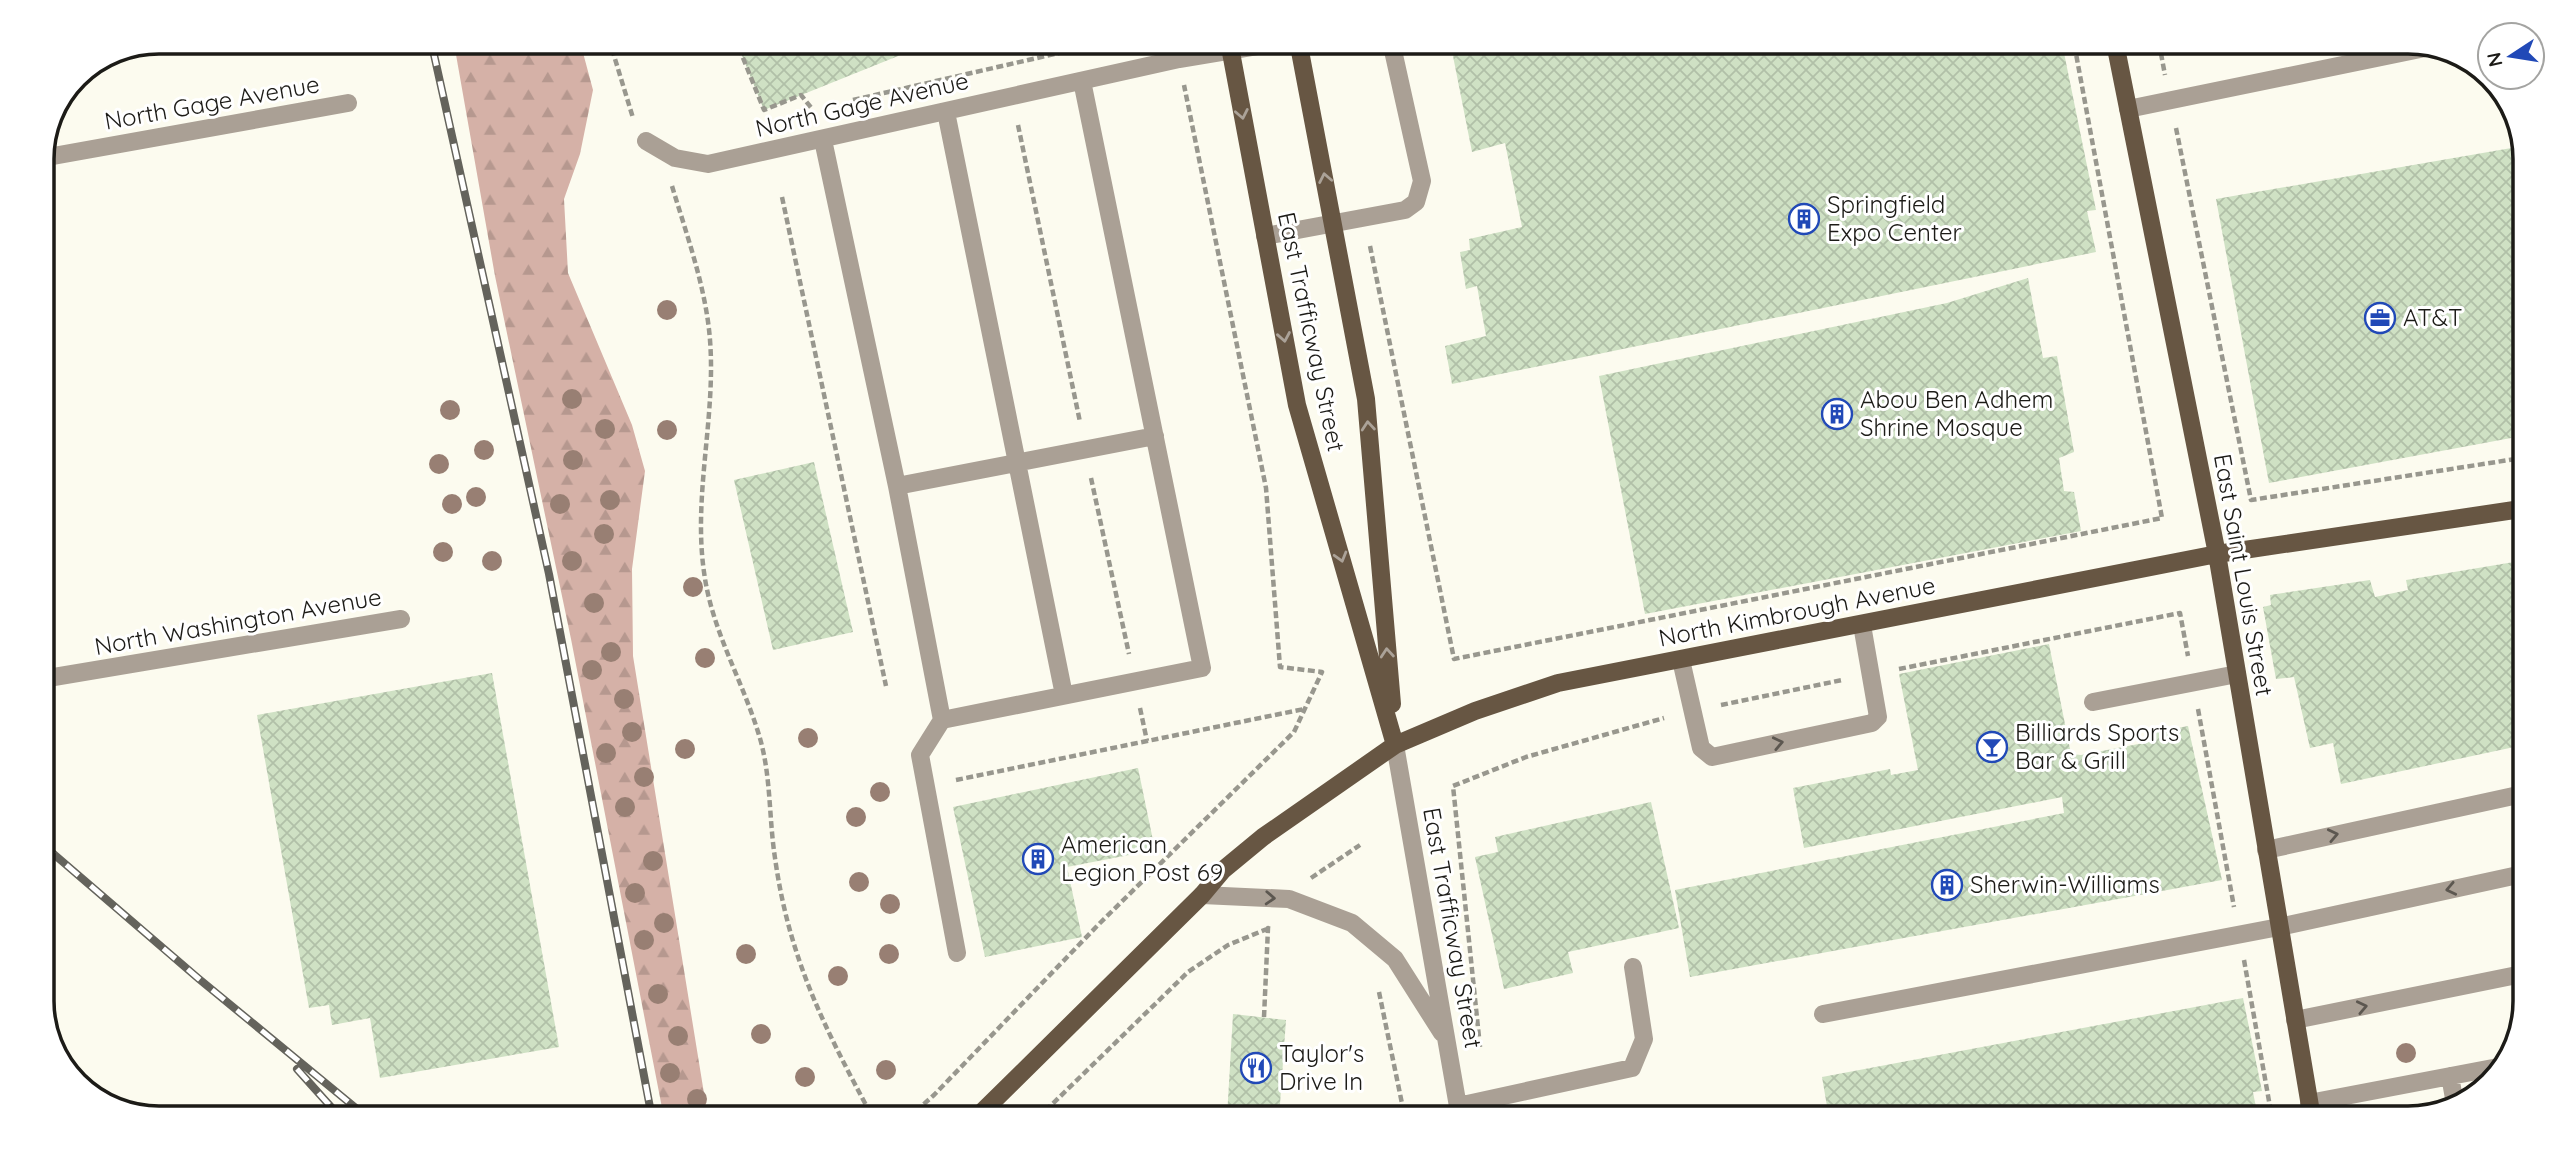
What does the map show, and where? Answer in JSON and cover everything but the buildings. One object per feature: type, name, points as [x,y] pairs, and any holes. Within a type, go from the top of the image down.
[{"type":"main road","name":"East Trafficway Street","points":[[1231,54],[1297,405],[1395,746]]},
{"type":"main road","name":"East Trafficway Street","points":[[1301,54],[1366,400],[1395,746]]},
{"type":"main road","name":"East Saint Louis Street","points":[[2117,54],[2217,554],[2310,1106]]},
{"type":"main road","name":"North Kimbrough Avenue","points":[[988,1106],[1202,895],[1223,870],[1263,837],[1395,746],[1475,711],[1537,690],[2217,554],[2513,510]]},
{"type":"street","name":"North Gage Avenue","points":[[646,141],[675,158],[708,164],[1202,54]]},
{"type":"street","points":[[1265,236],[1405,210],[1416,202],[1422,181],[1394,54]]},
{"type":"street","points":[[2128,109],[2396,54]]},
{"type":"street","points":[[942,720],[1202,667],[1082,81]]},
{"type":"street","name":"North Gage Avenue","points":[[54,156],[348,103]]},
{"type":"street","points":[[946,112],[1064,695]]},
{"type":"street","points":[[823,140],[897,486],[942,720],[920,755],[957,953]]},
{"type":"street","points":[[897,486],[1155,436]]},
{"type":"street","name":"North Washington Avenue","points":[[54,678],[401,619]]},
{"type":"street","points":[[1681,660],[1701,748],[1712,757],[1872,723],[1878,717],[1862,625]]},
{"type":"street","points":[[2093,702],[2237,674]]},
{"type":"street","name":"East Trafficway Street","points":[[1395,746],[1458,1106]]},
{"type":"street","points":[[2266,849],[2513,796]]},
{"type":"street","points":[[1823,1014],[2279,927],[2513,876]]},
{"type":"street","points":[[1202,895],[1289,899],[1352,923],[1395,959],[1447,1042]]},
{"type":"street","points":[[1472,1106],[1486,1100],[1632,1068],[1644,1038],[1633,967]]},
{"type":"street","points":[[2295,1020],[2513,976]]},
{"type":"street","points":[[2327,1106],[2488,1069]]},
{"type":"street","points":[[2450,1076],[2453,1095]]},
{"type":"path","points":[[613,54],[631,114],[669,177],[704,300],[710,340],[701,533],[704,574],[715,625],[748,702],[761,743],[768,777],[775,857],[806,986],[830,1040],[866,1106]]},
{"type":"path","points":[[741,54],[764,110],[801,95],[818,117]]},
{"type":"path","points":[[849,102],[860,97],[1055,54]]},
{"type":"path","points":[[1364,218],[1454,659],[2162,518],[2076,54]]},
{"type":"path","points":[[2161,54],[2251,500],[2513,459]]},
{"type":"path","points":[[922,1106],[1100,923],[1294,732],[1322,672],[1280,667],[1266,488],[1179,59]]},
{"type":"path","points":[[782,197],[886,686]]},
{"type":"path","points":[[1486,1100],[1453,786],[1525,757],[1637,724],[1870,674],[2180,613],[2270,1106]]},
{"type":"path","points":[[956,780],[1304,708]]},
{"type":"path","points":[[1306,881],[1360,845]]},
{"type":"path","points":[[1050,1106],[1188,972],[1228,945],[1268,928],[1280,929]]},
{"type":"path","points":[[1264,1017],[1268,928]]},
{"type":"path","points":[[1378,989],[1402,1106]]},
{"type":"green space","points":[[456,54],[583,54],[593,90],[580,154],[564,199],[568,273],[632,425],[645,471],[632,569],[633,656],[706,1106],[662,1106],[571,639],[495,276]]},
{"type":"railway","points":[[434,54],[549,574],[650,1106]]},
{"type":"railway","points":[[54,854],[199,979],[353,1106]]},
{"type":"railway","points":[[297,1069],[330,1106]]},
{"type":"place","name":"Springfield Expo Center","points":[[1804,219]]},
{"type":"place","name":"AT&T","points":[[2380,318]]},
{"type":"place","name":"Abou Ben Adhem Shrine Mosque","points":[[1837,414]]},
{"type":"place","name":"Billiards Sports Bar & Grill","points":[[1992,747]]},
{"type":"place","name":"American Legion Post 69","points":[[1038,859]]},
{"type":"place","name":"Sherwin-Williams","points":[[1947,885]]},
{"type":"place","name":"Taylor's Drive In","points":[[1256,1068]]}]
